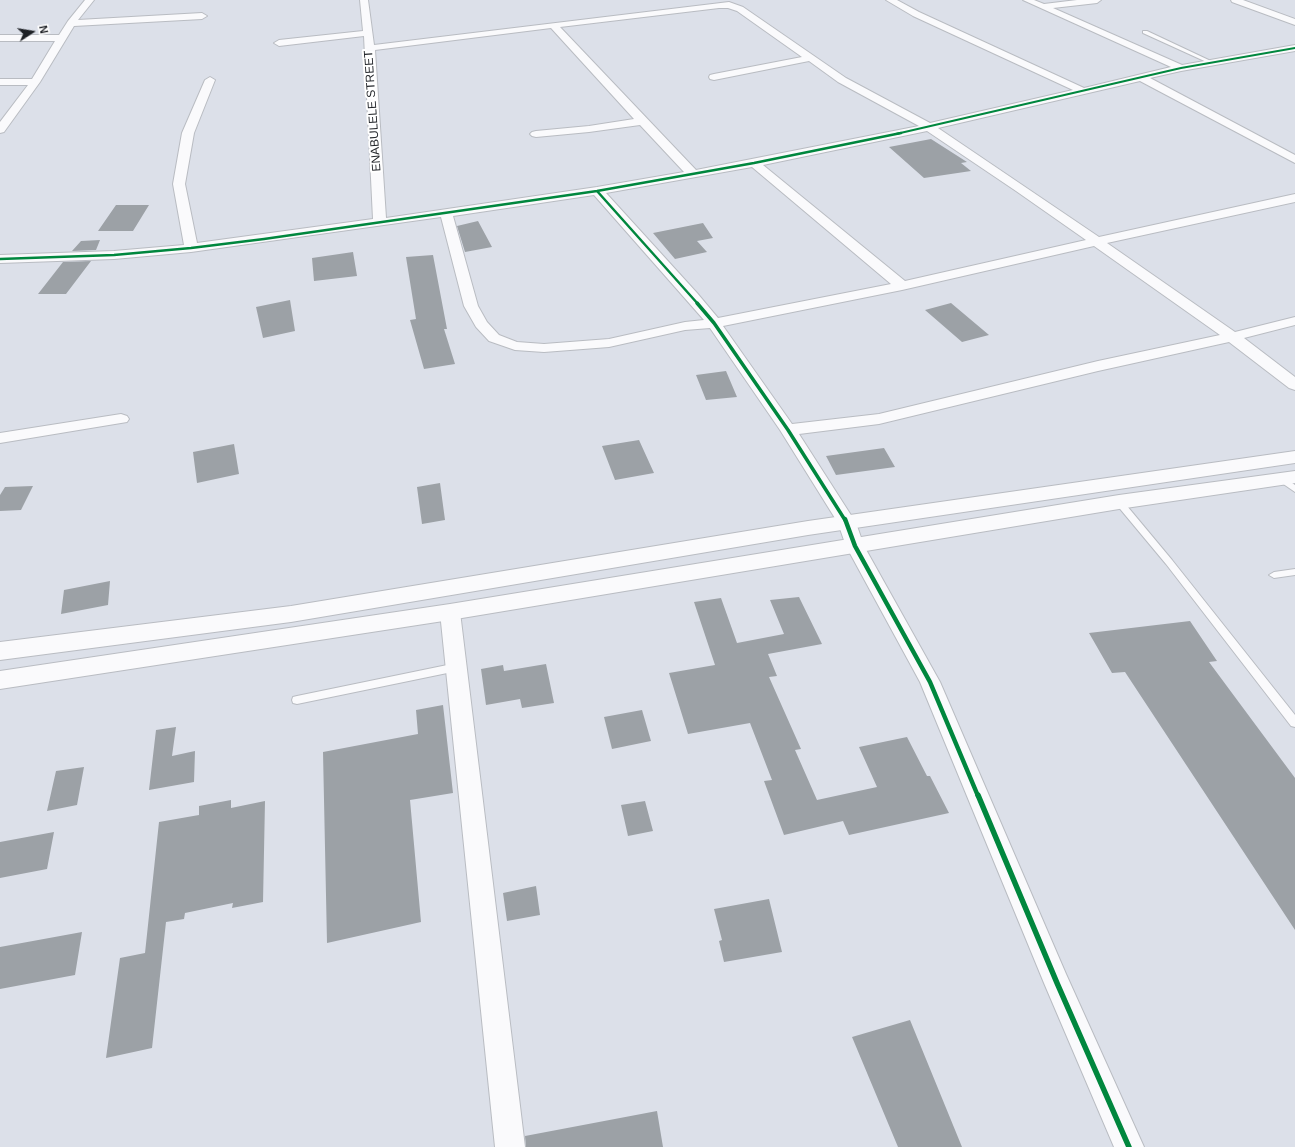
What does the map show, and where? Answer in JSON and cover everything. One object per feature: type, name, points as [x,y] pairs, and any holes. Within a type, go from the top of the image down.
[{"type":"highway","points":[[0,651],[292,614],[847,523],[1295,457]]},
{"type":"highway","points":[[0,680],[450,612],[1120,502],[1291,482]]},
{"type":"street","points":[[1,127],[35,82],[71,23],[90,0]]},
{"type":"street","name":"ENABULELE STREET","points":[[364,0],[370,48],[380,223]]},
{"type":"street","points":[[890,0],[916,14],[1083,91]]},
{"type":"street","points":[[1027,0],[1181,68]]},
{"type":"street","points":[[1043,7],[1096,0]]},
{"type":"street","points":[[1235,0],[1295,22]]},
{"type":"street","points":[[370,48],[719,5],[729,5],[740,9],[842,80],[929,127],[1097,241],[1232,337],[1295,385]]},
{"type":"street","points":[[71,23],[202,16]]},
{"type":"street","points":[[554,26],[587,63],[693,174]]},
{"type":"street","points":[[279,43],[368,33]]},
{"type":"street","points":[[0,38],[62,38]]},
{"type":"street","points":[[0,259],[114,255],[192,248],[446,214],[597,191],[754,163],[929,127],[1181,68],[1295,48]]},
{"type":"street","points":[[714,77],[812,58]]},
{"type":"street","points":[[1142,78],[1295,160]]},
{"type":"street","points":[[192,248],[179,184],[188,133],[210,80]]},
{"type":"street","points":[[0,82],[35,82]]},
{"type":"street","points":[[536,134],[589,129],[642,121]]},
{"type":"street","points":[[754,163],[902,286]]},
{"type":"street","points":[[597,191],[692,296],[714,323],[788,430],[847,523],[855,546],[930,682],[1057,983],[1129,1147]]},
{"type":"street","points":[[446,214],[470,306],[481,324],[494,338],[515,346],[544,348],[609,343],[685,326],[714,323],[902,286],[1097,241],[1295,198]]},
{"type":"street","points":[[788,430],[879,419],[1098,366],[1232,337],[1295,321]]},
{"type":"street","points":[[0,438],[121,419]]},
{"type":"street","points":[[450,612],[510,1147]]},
{"type":"lane","points":[[1144,32],[1213,63]]},
{"type":"lane","points":[[1120,502],[1295,723]]},
{"type":"lane","points":[[1274,575],[1295,572]]},
{"type":"lane","points":[[297,700],[457,667]]},
{"type":"building","points":[[931,139],[967,162],[961,163],[971,171],[924,178],[889,147]]},
{"type":"building","points":[[116,205],[149,205],[133,231],[98,231]]},
{"type":"building","points":[[478,221],[492,247],[465,252],[457,226]]},
{"type":"building","points":[[703,223],[713,238],[697,241],[707,252],[675,259],[653,233]]},
{"type":"building","points":[[100,240],[96,250],[72,251],[81,241]]},
{"type":"building","points":[[353,252],[357,276],[314,281],[312,258]]},
{"type":"building","points":[[433,255],[447,329],[444,329],[455,364],[424,369],[410,320],[416,319],[406,257]]},
{"type":"building","points":[[91,261],[66,294],[38,294],[63,262]]},
{"type":"building","points":[[290,300],[295,331],[263,338],[256,307]]},
{"type":"building","points":[[951,303],[989,335],[962,342],[925,310]]},
{"type":"building","points":[[726,371],[737,397],[706,400],[696,375]]},
{"type":"building","points":[[639,440],[654,473],[615,480],[602,446]]},
{"type":"building","points":[[234,444],[239,474],[197,483],[193,452]]},
{"type":"building","points":[[884,448],[895,467],[836,475],[826,456]]},
{"type":"building","points":[[440,483],[445,520],[422,524],[417,487]]},
{"type":"building","points":[[33,486],[21,510],[0,511],[0,495],[5,487]]},
{"type":"building","points":[[110,581],[108,605],[61,614],[64,590]]},
{"type":"building","points":[[799,597],[822,644],[768,654],[777,676],[769,677],[801,749],[795,750],[817,800],[877,787],[859,747],[907,737],[927,776],[930,776],[949,813],[849,835],[843,821],[784,835],[764,781],[772,780],[750,723],[688,734],[669,673],[715,665],[694,602],[721,598],[737,643],[784,634],[770,600]]},
{"type":"building","points":[[1190,621],[1217,661],[1209,662],[1295,778],[1295,930],[1125,672],[1112,673],[1089,633]]},
{"type":"building","points":[[546,664],[554,703],[522,708],[520,699],[486,705],[481,669],[503,665],[504,671]]},
{"type":"building","points":[[443,705],[453,793],[410,800],[421,922],[327,943],[323,752],[418,734],[416,710]]},
{"type":"building","points":[[642,710],[651,741],[612,749],[604,717]]},
{"type":"building","points":[[176,727],[172,756],[195,751],[194,782],[149,790],[156,730]]},
{"type":"building","points":[[84,767],[77,805],[47,811],[56,771]]},
{"type":"building","points":[[231,800],[231,808],[265,801],[263,902],[232,908],[233,903],[185,913],[184,919],[166,922],[152,1048],[106,1058],[120,958],[145,953],[159,822],[199,815],[199,806]]},
{"type":"building","points":[[645,801],[653,831],[628,836],[621,805]]},
{"type":"building","points":[[54,832],[47,869],[0,878],[0,842]]},
{"type":"building","points":[[536,886],[540,915],[507,921],[503,893]]},
{"type":"building","points":[[769,899],[782,952],[724,962],[719,941],[722,940],[714,909]]},
{"type":"building","points":[[82,932],[75,975],[0,989],[0,947]]},
{"type":"building","points":[[910,1020],[962,1147],[898,1147],[852,1037]]},
{"type":"building","points":[[657,1111],[663,1147],[526,1147],[525,1136]]},
{"type":"cycle path","points":[[0,259],[114,255],[191,248],[264,239],[597,191],[754,163],[929,127],[1181,68],[1295,48]]},
{"type":"cycle path","points":[[597,191],[692,296],[714,323],[788,430],[847,523],[855,546],[930,682],[1057,983],[1129,1147]]}]
